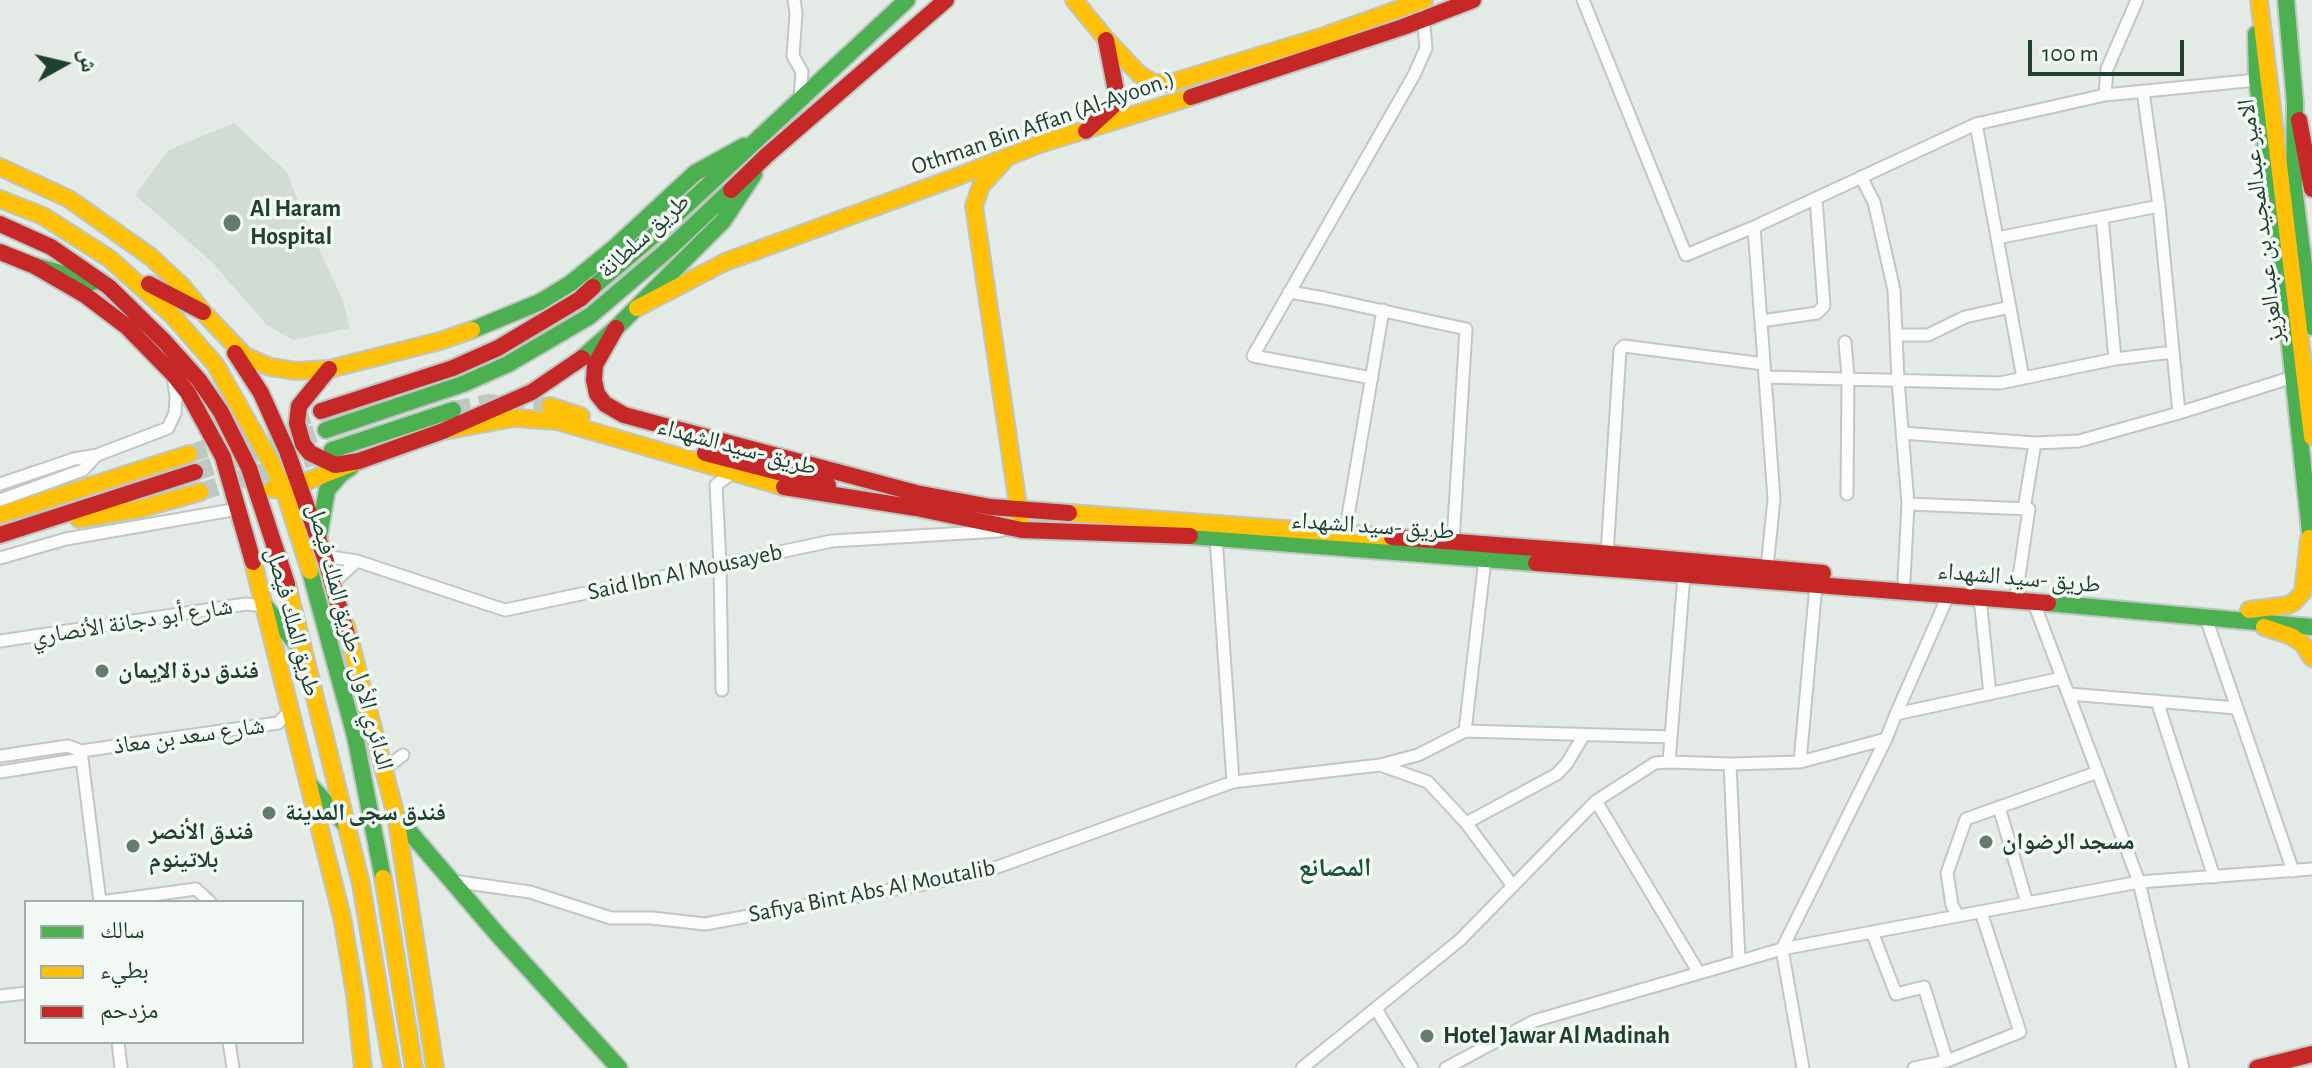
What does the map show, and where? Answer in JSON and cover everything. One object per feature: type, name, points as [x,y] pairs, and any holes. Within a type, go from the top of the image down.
[{"type":"main road","name":"طريق سلطانة","points":[[321,411],[453,368],[498,348],[580,299],[613,273],[907,0]]},
{"type":"main road","name":"طريق سلطانة","points":[[326,430],[463,384],[508,364],[590,316],[671,247],[766,156],[946,0]]},
{"type":"main road","points":[[1074,0],[1106,39],[1117,88],[1113,106],[1084,132]]},
{"type":"main road","name":"Othman Bin Affan (Al-Ayoon.)","points":[[1106,39],[1139,74],[1154,83],[1170,83],[1421,5],[1473,0]]},
{"type":"main road","points":[[2257,0],[2257,80],[2312,550]]},
{"type":"main road","name":"الامير عبدالمجيد بن عبدالعزيز","points":[[2257,0],[2312,437]]},
{"type":"main road","name":"الامير عبدالمجيد بن عبدالعزيز","points":[[2286,0],[2295,103],[2294,188],[2312,327]]},
{"type":"main road","name":"Othman Bin Affan (Al-Ayoon.)","points":[[637,308],[725,262],[1040,144],[1084,132],[1421,5]]},
{"type":"main road","points":[[2295,103],[2312,189]]},
{"type":"main road","points":[[0,167],[69,199],[151,257],[183,287],[245,356],[270,367],[297,371],[329,369],[440,341],[540,302],[571,283],[614,248],[695,173],[756,139]]},
{"type":"main road","points":[[254,478],[270,489],[291,487],[443,431],[532,392],[580,359],[637,308],[723,221],[766,156]]},
{"type":"main road","points":[[1008,157],[981,186],[974,206],[1022,530]]},
{"type":"main road","points":[[0,187],[28,210]]},
{"type":"main road","name":"الدائري الأول - طريق الملك فيصل","points":[[0,199],[43,216],[110,259],[172,315],[215,364],[291,487],[356,742],[383,880],[414,1068]]},
{"type":"main road","name":"الدائري الأول - طريق الملك فيصل","points":[[0,224],[51,247],[109,287],[165,342],[199,380],[221,412],[254,478],[293,602],[348,828],[361,884],[392,1068]]},
{"type":"main road","points":[[0,252],[35,266],[109,287]]},
{"type":"main road","name":"طريق الملك فيصل","points":[[35,266],[85,295],[126,326],[173,374],[191,398],[217,446],[265,606],[342,917],[363,1068]]},
{"type":"main road","points":[[123,271],[203,312]]},
{"type":"main road","name":"طريق -سيد الشهداء","points":[[616,328],[595,365],[594,380],[597,394],[605,404],[624,415],[916,493],[991,507],[1607,554],[2017,590],[2248,615],[2312,627]]},
{"type":"main road","points":[[226,337],[261,393],[287,451],[291,487],[318,539],[346,626],[396,816],[435,1068]]},
{"type":"main road","points":[[165,342],[173,374]]},
{"type":"main road","points":[[329,369],[299,406],[297,423],[303,444],[310,453],[335,465],[359,461]]},
{"type":"main road","points":[[550,406],[683,447],[916,508]]},
{"type":"main road","points":[[332,450],[453,410]]},
{"type":"main road","name":"طريق -سيد الشهداء","points":[[443,431],[514,418],[557,421],[793,490],[916,508],[1022,530],[1216,537],[2206,618],[2312,615]]},
{"type":"main road","points":[[0,515],[189,454]]},
{"type":"main road","points":[[318,539],[327,490],[341,474],[359,461]]},
{"type":"main road","points":[[0,535],[195,472]]},
{"type":"main road","points":[[21,528],[139,509],[200,492]]},
{"type":"main road","points":[[2248,615],[2288,605],[2303,592],[2310,532]]},
{"type":"main road","points":[[265,606],[306,655]]},
{"type":"main road","points":[[2248,615],[2303,644],[2312,658]]},
{"type":"main road","points":[[331,756],[356,742],[346,626]]},
{"type":"main road","points":[[310,785],[348,828]]},
{"type":"main road","points":[[396,816],[450,880],[551,984],[619,1068]]},
{"type":"main road","points":[[2257,1068],[2312,1054]]},
{"type":"main road","points":[[2290,1068],[2312,1065]]},
{"type":"street","points":[[794,0],[793,56],[802,72],[800,97]]},
{"type":"street","points":[[1583,0],[1686,255],[1754,227],[1976,124],[2105,95],[2257,80]]},
{"type":"street","points":[[2105,95],[2107,69],[2137,0]]},
{"type":"street","points":[[1372,378],[1253,356],[1414,75],[1426,48],[1421,5]]},
{"type":"street","points":[[2143,91],[2159,206],[2179,413]]},
{"type":"street","points":[[1976,124],[2023,378]]},
{"type":"street","points":[[1861,177],[1874,202],[1894,290],[1908,504],[1904,580]]},
{"type":"street","points":[[1761,321],[1817,313],[1824,306],[1816,198]]},
{"type":"street","points":[[1997,238],[2159,206]]},
{"type":"street","points":[[2102,217],[2115,359]]},
{"type":"street","points":[[1754,227],[1774,499],[1767,568]]},
{"type":"street","points":[[1289,292],[1466,329],[1453,542]]},
{"type":"street","points":[[1896,335],[1928,335],[1965,317],[2010,307]]},
{"type":"street","points":[[1345,534],[1383,310]]},
{"type":"street","points":[[1845,342],[1848,377],[1847,494]]},
{"type":"street","points":[[1607,554],[1620,350],[1624,346],[1765,370],[1898,380],[2000,383],[2115,359],[2173,352]]},
{"type":"street","points":[[0,484],[74,459],[97,455],[168,428],[175,413],[173,374]]},
{"type":"street","points":[[1902,433],[2035,443],[2079,441],[2293,377]]},
{"type":"street","points":[[2024,509],[2035,443]]},
{"type":"street","points":[[0,500],[83,470],[97,455]]},
{"type":"street","points":[[722,690],[716,485],[732,473]]},
{"type":"street","points":[[1908,504],[2029,509],[2017,590]]},
{"type":"street","points":[[0,558],[66,539],[238,509]]},
{"type":"street","name":"Said Ibn Al Mousayeb","points":[[324,556],[357,561],[505,610],[832,541],[1022,530]]},
{"type":"street","points":[[1216,537],[1233,782]]},
{"type":"street","points":[[1485,559],[1465,731],[1671,737]]},
{"type":"street","points":[[333,583],[357,561]]},
{"type":"street","points":[[1669,762],[1684,575]]},
{"type":"street","points":[[1800,762],[1816,585]]},
{"type":"street","points":[[1803,1068],[1782,949],[1886,739],[1948,596]]},
{"type":"street","points":[[1980,598],[1990,694]]},
{"type":"street","points":[[2034,603],[2139,882],[2183,1068]]},
{"type":"street","name":"شارع أبو دجانة الأنصاري","points":[[0,641],[246,604],[265,606]]},
{"type":"street","points":[[2206,618],[2293,871]]},
{"type":"street","points":[[1896,714],[2062,678]]},
{"type":"street","points":[[2069,694],[2237,708]]},
{"type":"street","points":[[2157,701],[2214,877]]},
{"type":"street","name":"شارع سعد بن معاذ","points":[[82,755],[278,723],[291,710]]},
{"type":"street","name":"Safiya Bint Abs Al Moutalib","points":[[450,880],[530,892],[611,918],[652,918],[705,924],[978,874],[1233,782],[1380,765],[1418,755],[1465,731]]},
{"type":"street","points":[[1466,823],[1557,774],[1584,735]]},
{"type":"street","points":[[1302,1068],[1460,940],[1596,801],[1655,763],[1800,762],[1886,739]]},
{"type":"street","points":[[0,756],[68,746],[82,755]]},
{"type":"street","points":[[0,772],[82,755]]},
{"type":"street","points":[[82,755],[100,900]]},
{"type":"street","points":[[384,769],[403,755]]},
{"type":"street","points":[[1730,764],[1739,960]]},
{"type":"street","points":[[1380,765],[1428,782],[1466,823],[1513,886]]},
{"type":"street","points":[[1958,916],[1952,905],[1947,873],[1966,819],[2098,772]]},
{"type":"street","points":[[1596,801],[1699,973]]},
{"type":"street","points":[[1999,807],[2027,903]]},
{"type":"street","points":[[1446,1068],[1534,1021],[1782,949],[2139,882],[2312,869]]},
{"type":"street","points":[[115,900],[196,889],[208,900]]},
{"type":"street","points":[[1914,1068],[1947,1061],[2020,1032],[1981,912]]},
{"type":"street","points":[[1872,932],[1896,994],[1924,987],[1947,1061]]},
{"type":"street","points":[[0,996],[24,993]]},
{"type":"street","points":[[1376,1009],[1412,1068]]},
{"type":"street","points":[[118,1044],[121,1068]]},
{"type":"street","points":[[229,1044],[233,1068]]},
{"type":"shaded area","points":[[234,123],[287,172],[343,301],[350,328],[293,340],[267,325],[212,262],[135,195],[169,150]]},
{"type":"tunnel","points":[[453,410],[488,403],[550,406]]},
{"type":"tunnel","points":[[189,454],[321,411]]},
{"type":"tunnel","points":[[195,472],[326,430]]},
{"type":"tunnel","points":[[200,492],[327,452]]},
{"type":"traffic: fast","points":[[593,287],[660,230],[907,0]]},
{"type":"traffic: fast","points":[[2286,0],[2295,103],[2294,188],[2312,327]]},
{"type":"traffic: fast","points":[[2256,34],[2257,80],[2312,550]]},
{"type":"traffic: fast","points":[[472,330],[540,302],[571,283],[695,173],[744,146]]},
{"type":"traffic: fast","points":[[582,358],[723,221],[754,174]]},
{"type":"traffic: fast","points":[[326,430],[463,384],[508,364],[590,316],[671,247],[731,190]]},
{"type":"traffic: fast","points":[[35,266],[93,282]]},
{"type":"traffic: fast","points":[[332,450],[453,410]]},
{"type":"traffic: fast","points":[[319,536],[327,490],[351,467]]},
{"type":"traffic: fast","points":[[1190,536],[1536,563]]},
{"type":"traffic: fast","points":[[310,571],[355,736],[383,878]]},
{"type":"traffic: fast","points":[[2048,603],[2312,627]]},
{"type":"traffic: fast","points":[[265,606],[303,652]]},
{"type":"traffic: fast","points":[[310,785],[345,824]]},
{"type":"traffic: fast","points":[[396,816],[498,935],[619,1068]]},
{"type":"traffic: slow","points":[[1074,0],[1139,74],[1154,83],[1170,83]]},
{"type":"traffic: slow","points":[[1170,83],[1324,36],[1424,0]]},
{"type":"traffic: slow","points":[[2259,0],[2312,437]]},
{"type":"traffic: slow","points":[[637,308],[725,262],[1040,144],[1191,97]]},
{"type":"traffic: slow","points":[[1003,162],[981,186],[974,206],[1020,519]]},
{"type":"traffic: slow","points":[[0,167],[69,199],[151,257],[183,287],[245,356],[270,367],[297,371],[329,369],[472,330]]},
{"type":"traffic: slow","points":[[0,199],[43,216],[110,259],[172,315],[215,364],[273,466],[310,571]]},
{"type":"traffic: slow","points":[[550,406],[581,416]]},
{"type":"traffic: slow","points":[[443,431],[514,418],[557,421],[784,487]]},
{"type":"traffic: slow","points":[[0,515],[189,454]]},
{"type":"traffic: slow","points":[[272,489],[284,490],[359,461]]},
{"type":"traffic: slow","points":[[79,519],[139,509],[200,492]]},
{"type":"traffic: slow","points":[[1069,513],[1392,537]]},
{"type":"traffic: slow","points":[[2249,610],[2288,605],[2303,592],[2309,538]]},
{"type":"traffic: slow","points":[[253,562],[342,917],[363,1068]]},
{"type":"traffic: slow","points":[[287,584],[361,884],[392,1068]]},
{"type":"traffic: slow","points":[[346,626],[396,816],[435,1068]]},
{"type":"traffic: slow","points":[[2264,627],[2291,636],[2303,644],[2312,658]]},
{"type":"traffic: slow","points":[[383,878],[414,1068]]},
{"type":"traffic: jam","points":[[731,190],[946,0]]},
{"type":"traffic: jam","points":[[1191,97],[1403,27],[1473,0]]},
{"type":"traffic: jam","points":[[1086,131],[1113,106],[1117,96],[1106,40]]},
{"type":"traffic: jam","points":[[2299,120],[2312,189]]},
{"type":"traffic: jam","points":[[0,224],[51,247],[109,287],[199,380],[221,412],[249,468],[287,584]]},
{"type":"traffic: jam","points":[[0,252],[35,266],[85,295],[126,326],[173,374],[188,393],[223,457],[253,562]]},
{"type":"traffic: jam","points":[[149,284],[203,312]]},
{"type":"traffic: jam","points":[[321,411],[453,368],[498,348],[580,299],[593,287]]},
{"type":"traffic: jam","points":[[616,328],[595,365],[594,380],[597,394],[605,404],[624,415],[916,493],[991,507],[1069,513]]},
{"type":"traffic: jam","points":[[235,353],[261,393],[287,451],[326,561],[347,635]]},
{"type":"traffic: jam","points":[[329,369],[299,406],[297,423],[303,444],[310,453],[335,465],[359,461],[443,431],[532,392],[582,358]]},
{"type":"traffic: jam","points":[[705,453],[828,485]]},
{"type":"traffic: jam","points":[[0,535],[195,472]]},
{"type":"traffic: jam","points":[[784,487],[916,508],[1022,530],[1190,536]]},
{"type":"traffic: jam","points":[[1392,537],[1823,573]]},
{"type":"traffic: jam","points":[[1536,563],[2048,603]]},
{"type":"traffic: jam","points":[[2257,1068],[2312,1054]]},
{"type":"place","name":"Al Haram Hospital","points":[[232,223]]},
{"type":"place","name":"فندق درة الإيمان","points":[[102,671]]},
{"type":"place","name":"فندق سجى المدينة","points":[[269,813]]},
{"type":"place","name":"مسجد الرضوان","points":[[1986,842]]},
{"type":"place","name":"فندق الأنصر بلاتينوم","points":[[133,846]]},
{"type":"place","name":"Hotel Jawar Al Madinah","points":[[1427,1036]]},
{"type":"district","name":"المصانع","points":[[1335,868]]}]
